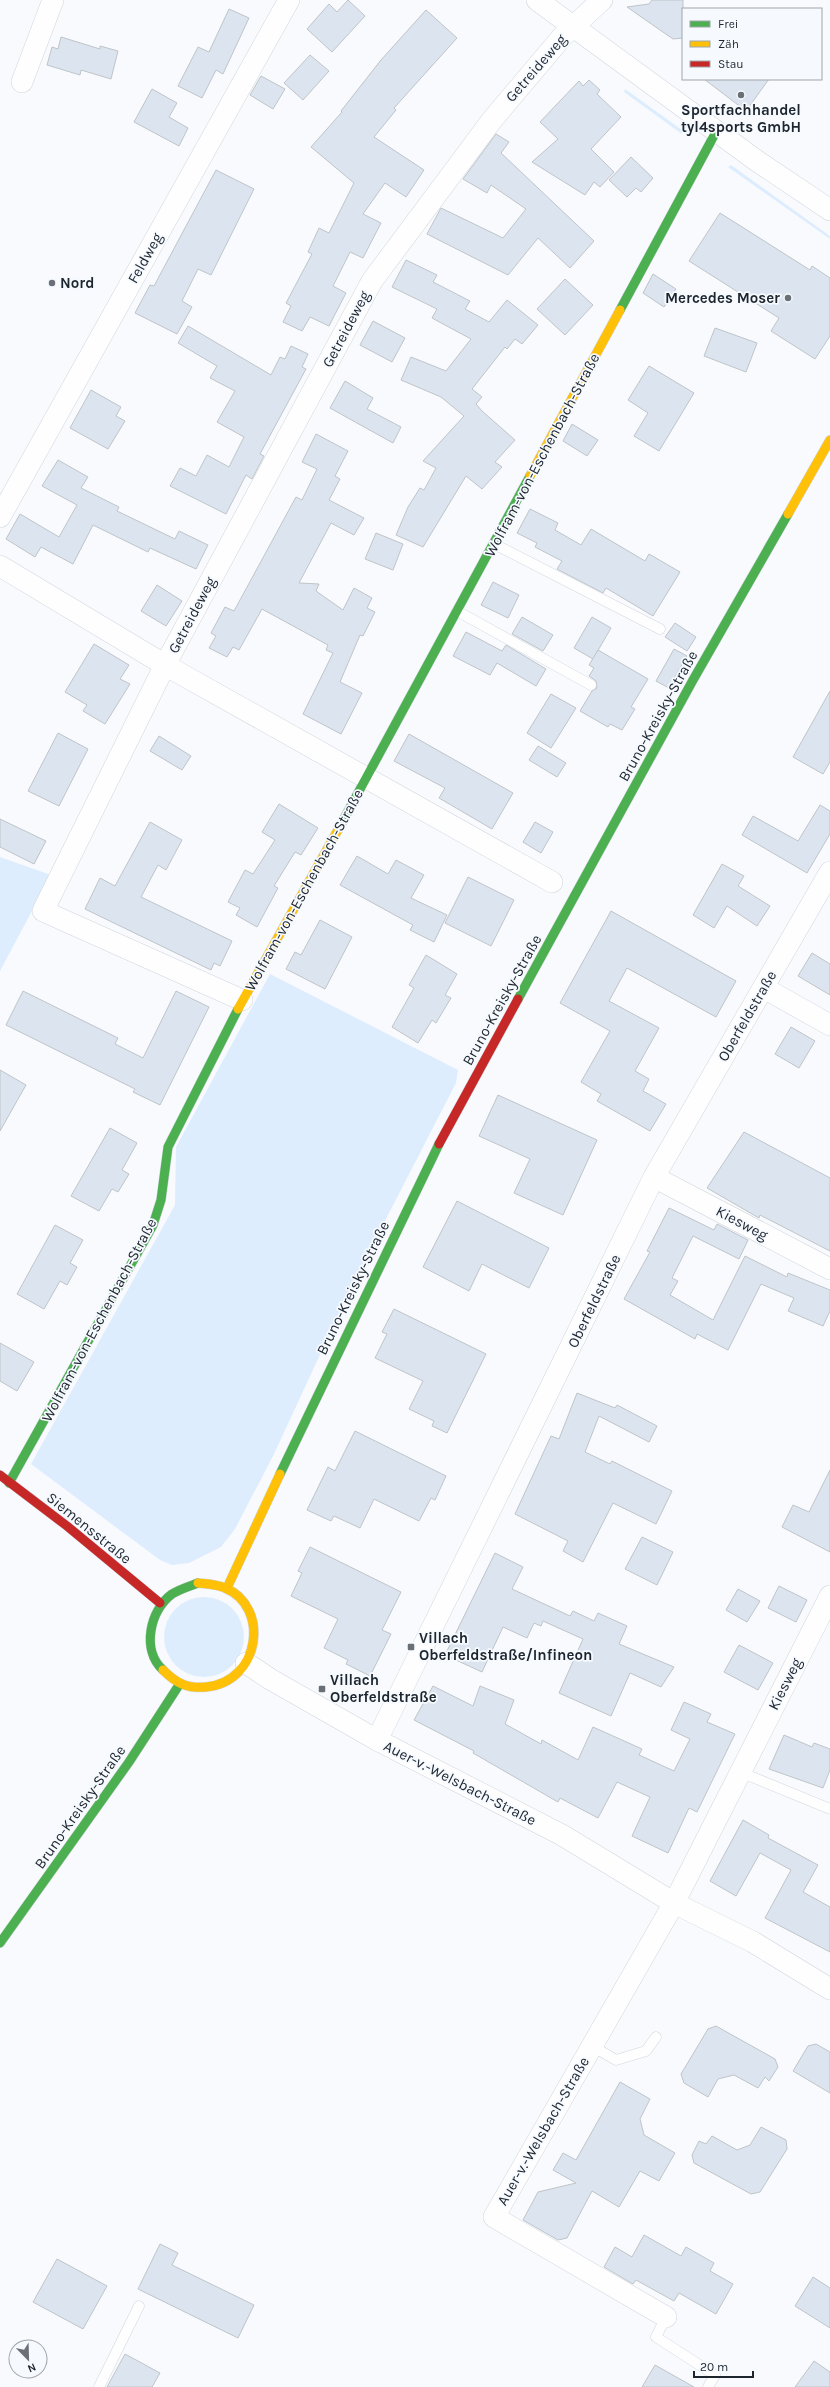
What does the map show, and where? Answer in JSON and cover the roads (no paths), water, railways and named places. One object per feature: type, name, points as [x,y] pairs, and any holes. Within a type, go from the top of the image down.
[{"type":"street","points":[[22,82],[53,0]]},
{"type":"street","name":"Feldweg","points":[[0,517],[289,0]]},
{"type":"street","points":[[537,0],[717,130],[757,161],[830,210]]},
{"type":"street","name":"Getreideweg","points":[[43,911],[165,665],[372,281],[492,120],[562,37],[602,0]]},
{"type":"street","name":"Wolfram-von-Eschenbach-Straße","points":[[9,1483],[153,1225],[161,1200],[168,1147],[242,1000],[366,780],[717,130]]},
{"type":"street","name":"Bruno-Kreisky-Straße","points":[[227,1588],[310,1408],[447,1128],[693,680],[830,440]]},
{"type":"street","name":"Getreideweg","points":[[0,566],[165,665]]},
{"type":"street","name":"Wolfram-von-Eschenbach-Straße","points":[[165,665],[366,780],[552,882]]},
{"type":"street","name":"Oberfeldstraße","points":[[377,1740],[654,1177],[830,872]]},
{"type":"street","name":"Wolfram-von-Eschenbach-Straße","points":[[43,911],[242,1000]]},
{"type":"street","points":[[764,988],[830,1025]]},
{"type":"street","name":"Kiesweg","points":[[654,1177],[830,1269]]},
{"type":"street","name":"Siemensstraße","points":[[0,1475],[67,1526],[160,1603]]},
{"type":"street","points":[[198,1583],[227,1588],[240,1598],[248,1611],[254,1628],[253,1646],[246,1663],[238,1673],[223,1683],[193,1689],[179,1685],[156,1662],[150,1644],[150,1626],[160,1603],[182,1587],[198,1583]]},
{"type":"street","name":"Kiesweg","points":[[674,1903],[830,1596]]},
{"type":"street","name":"Auer-v.-Welsbach-Straße","points":[[246,1663],[270,1679],[377,1740],[562,1835],[674,1903],[753,1942],[830,1989]]},
{"type":"street","name":"Bruno-Kreisky-Straße","points":[[0,1943],[129,1762],[179,1685]]},
{"type":"street","name":"Auer-v.-Welsbach-Straße","points":[[666,2317],[494,2217],[674,1903]]},
{"type":"lane","points":[[494,544],[660,629]]},
{"type":"lane","points":[[457,611],[591,685]]},
{"type":"lane","points":[[740,1772],[830,1809]]},
{"type":"lane","points":[[592,2046],[616,2060],[646,2051],[656,2037]]},
{"type":"lane","points":[[99,2387],[139,2306]]},
{"type":"lane","name":"Auer-v.-Welsbach-Straße","points":[[666,2317],[656,2337],[715,2375],[708,2387]]},
{"type":"place","name":"Sportfachhandel tyl4sports GmbH","points":[[741,95]]},
{"type":"place","name":"Nord","points":[[52,283]]},
{"type":"place","name":"Mercedes Moser","points":[[788,298]]},
{"type":"place","name":"Villach Oberfeldstraße/Infineon","points":[[411,1647]]},
{"type":"place","name":"Villach Oberfeldstraße","points":[[322,1689]]}]
